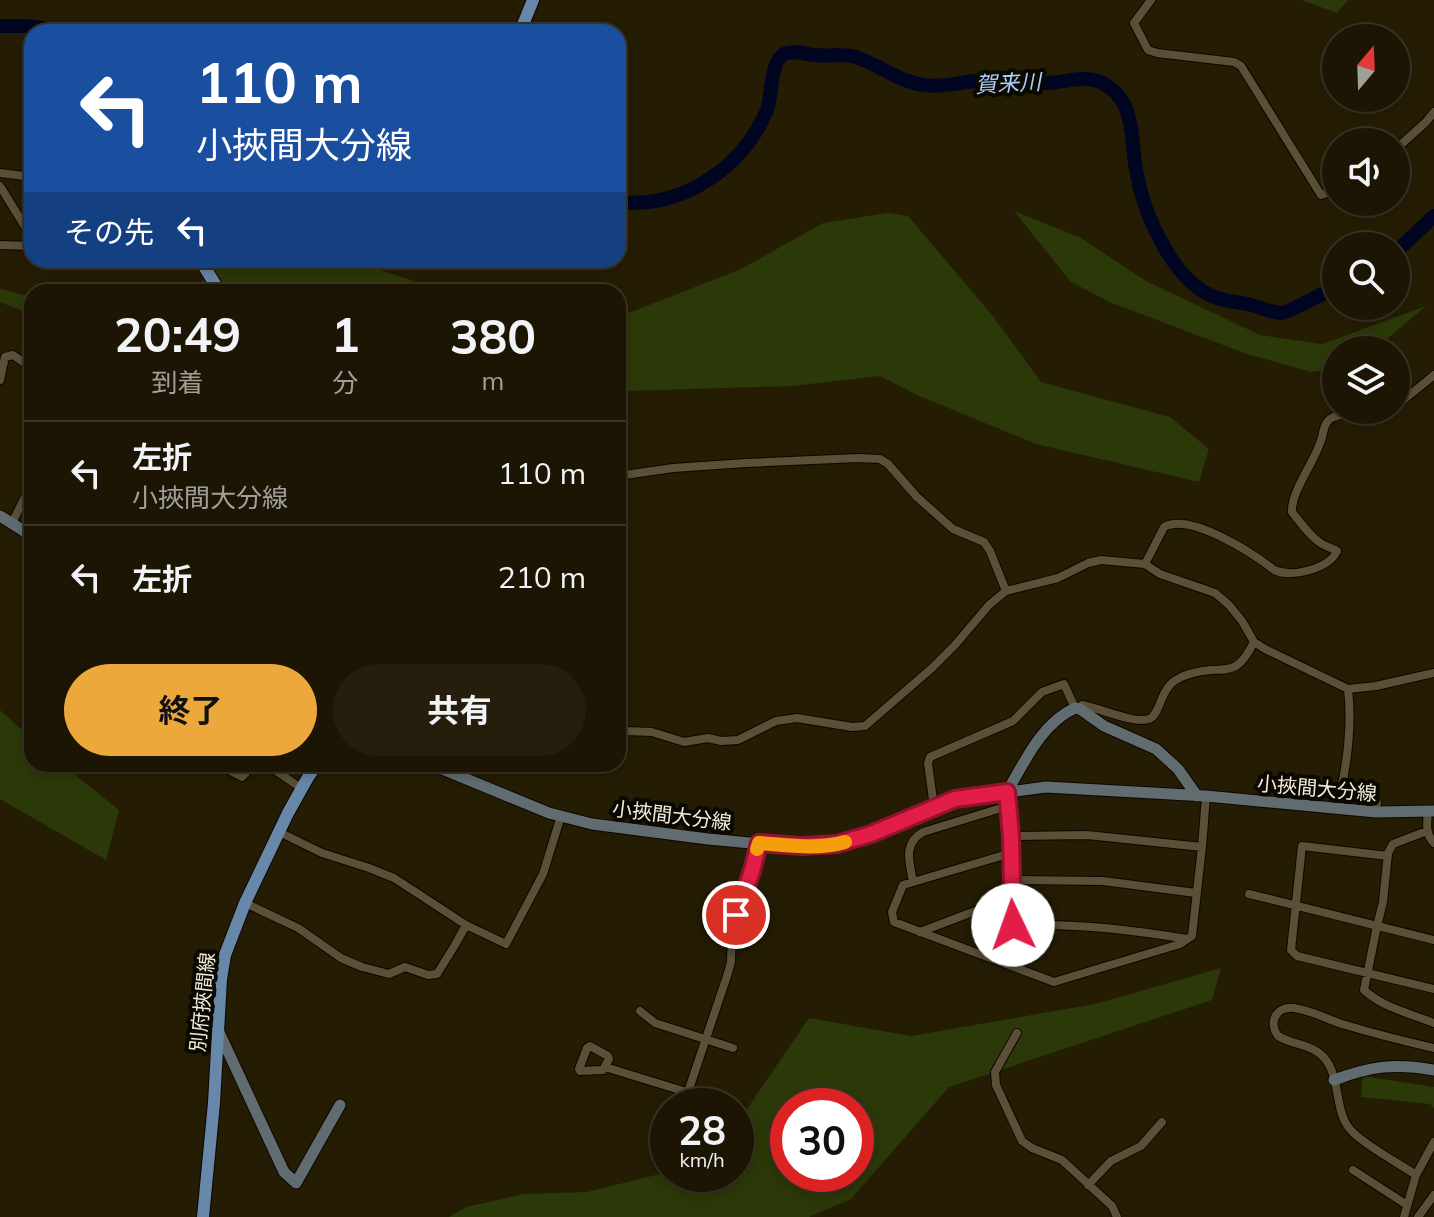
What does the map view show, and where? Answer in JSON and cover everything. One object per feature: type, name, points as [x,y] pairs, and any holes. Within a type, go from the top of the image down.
[{"type":"main road","points":[[523,24],[533,0]]},
{"type":"main road","points":[[0,516],[24,531]]},
{"type":"main road","points":[[1007,792],[1047,728],[1062,714],[1078,708],[1104,726],[1156,749],[1201,796]]},
{"type":"main road","name":"別府挾間線","points":[[203,1217],[223,967],[231,935],[245,903],[312,772]]},
{"type":"main road","name":"小挾間大分線","points":[[449,772],[549,813],[592,824],[803,846],[837,844],[871,834],[955,799],[1046,787],[1201,796],[1376,812],[1431,811]]},
{"type":"main road","points":[[218,1030],[284,1172],[296,1183],[340,1105]]},
{"type":"main road","points":[[1334,1080],[1366,1068],[1385,1066],[1434,1070]]},
{"type":"street","points":[[1151,0],[1134,23],[1148,50],[1234,62],[1241,66],[1322,195]]},
{"type":"street","points":[[1410,136],[1434,112]]},
{"type":"street","points":[[0,173],[24,176]]},
{"type":"street","points":[[0,186],[24,226]]},
{"type":"street","points":[[0,245],[24,246]]},
{"type":"street","points":[[0,380],[5,357],[13,355],[24,363]]},
{"type":"street","points":[[1410,395],[1434,375]]},
{"type":"street","points":[[1145,564],[1164,527],[1179,523],[1225,537],[1282,574],[1296,574],[1330,561],[1337,551],[1317,541],[1292,512],[1293,500],[1319,449],[1325,424]]},
{"type":"street","points":[[626,475],[746,463],[880,459],[953,529],[984,542],[1006,591]]},
{"type":"street","points":[[12,523],[24,499]]},
{"type":"street","points":[[626,731],[652,732],[684,742],[708,738],[738,740],[776,721],[797,718],[852,727],[865,726],[932,668],[989,605],[1006,591],[1058,578],[1101,560],[1145,564],[1160,574],[1215,593],[1236,613],[1254,642],[1348,689],[1434,673]]},
{"type":"street","points":[[934,807],[929,775],[930,757],[1013,721],[1042,692],[1064,684],[1078,708],[1082,705],[1097,707],[1136,719],[1148,719],[1156,715],[1165,688],[1176,680],[1208,670],[1225,670],[1236,666],[1254,642]]},
{"type":"street","points":[[1348,689],[1348,757],[1341,790],[1370,796],[1377,802],[1376,812]]},
{"type":"street","points":[[278,772],[301,788]]},
{"type":"street","points":[[1007,792],[1011,836],[1012,966]]},
{"type":"street","points":[[1011,853],[903,885],[892,912],[894,922],[1054,982],[1180,944],[1192,936],[1202,847],[1201,796]]},
{"type":"street","points":[[913,882],[908,851],[915,836],[1008,806]]},
{"type":"street","points":[[1431,811],[1427,831],[1434,843]]},
{"type":"street","points":[[279,832],[341,861],[394,878],[466,925],[506,944],[543,874],[561,816]]},
{"type":"street","points":[[1427,831],[1393,844],[1388,856],[1383,902],[1364,990],[1383,1002],[1434,1023]]},
{"type":"street","points":[[1011,836],[1087,835],[1202,847]]},
{"type":"street","points":[[689,1088],[731,962],[732,929],[759,843]]},
{"type":"street","points":[[1388,856],[1302,846],[1291,950],[1297,956],[1434,989]]},
{"type":"street","points":[[1011,880],[1103,881],[1196,893]]},
{"type":"street","points":[[1249,894],[1434,940]]},
{"type":"street","points":[[920,932],[1012,897]]},
{"type":"street","points":[[245,903],[298,928],[341,958],[389,974],[405,967],[428,975],[437,974],[466,925]]},
{"type":"street","points":[[1013,925],[1128,929],[1188,939]]},
{"type":"street","points":[[1416,1175],[1348,1128],[1330,1068],[1320,1054],[1278,1036],[1273,1021],[1277,1012],[1288,1008],[1298,1009],[1434,1048]]},
{"type":"street","points":[[640,1011],[655,1023],[733,1048]]},
{"type":"street","points":[[1017,1033],[995,1072],[996,1085],[1022,1141],[1062,1160],[1112,1206],[1117,1217]]},
{"type":"street","points":[[605,1067],[675,1088]]},
{"type":"street","points":[[1088,1185],[1111,1161],[1141,1146],[1162,1122]]},
{"type":"street","points":[[1404,1217],[1416,1175],[1434,1142]]},
{"type":"street","points":[[1353,1170],[1407,1205]]},
{"type":"street","points":[[1418,1217],[1434,1195]]},
{"type":"green space","points":[[1301,0],[1348,0],[1337,13]]},
{"type":"green space","points":[[1014,211],[1081,238],[1146,281],[1260,335],[1322,344],[1322,371],[1311,372],[1247,354],[1112,303],[1071,282]]},
{"type":"green space","points":[[888,213],[908,216],[993,316],[1041,382],[1170,417],[1209,449],[1199,482],[1036,444],[919,396],[880,376],[792,386],[626,390],[626,314],[741,269],[823,223]]},
{"type":"green space","points":[[211,268],[374,268],[423,284],[200,284]]},
{"type":"green space","points":[[0,289],[24,295],[24,312],[0,302]]},
{"type":"green space","points":[[1426,306],[1410,320],[1410,312]]},
{"type":"green space","points":[[1388,320],[1409,320],[1391,336],[1344,336]]},
{"type":"green space","points":[[0,710],[24,732],[24,772],[72,772],[119,810],[106,860],[0,799]]},
{"type":"green space","points":[[1221,968],[1212,1000],[949,1087],[874,1173],[874,1088],[770,1088],[770,1192],[857,1192],[851,1199],[809,1217],[449,1217],[466,1207],[524,1194],[587,1192],[650,1176],[650,1192],[754,1192],[754,1099],[809,1018],[911,1036],[1095,1004]]},
{"type":"green space","points":[[1363,1076],[1434,1087],[1434,1108],[1430,1104],[1361,1097]]},
{"type":"waterway","points":[[0,26],[24,26]]},
{"type":"waterway","name":"賀来川","points":[[626,202],[664,199],[686,192],[725,167],[756,131],[767,110],[776,64],[787,53],[851,56],[905,80],[930,86],[977,81],[1040,83],[1092,80],[1111,88],[1126,107],[1145,206],[1163,244],[1187,278],[1217,298],[1273,312],[1282,313],[1322,294]]},
{"type":"waterway","name":"賀来川","points":[[1410,239],[1434,216]]},
{"type":"slow traffic","points":[[757,849],[759,843],[803,846],[845,842]]},
{"type":"route","points":[[736,915],[759,843],[784,846],[837,844],[871,834],[955,799],[1007,792],[1013,925]]}]
